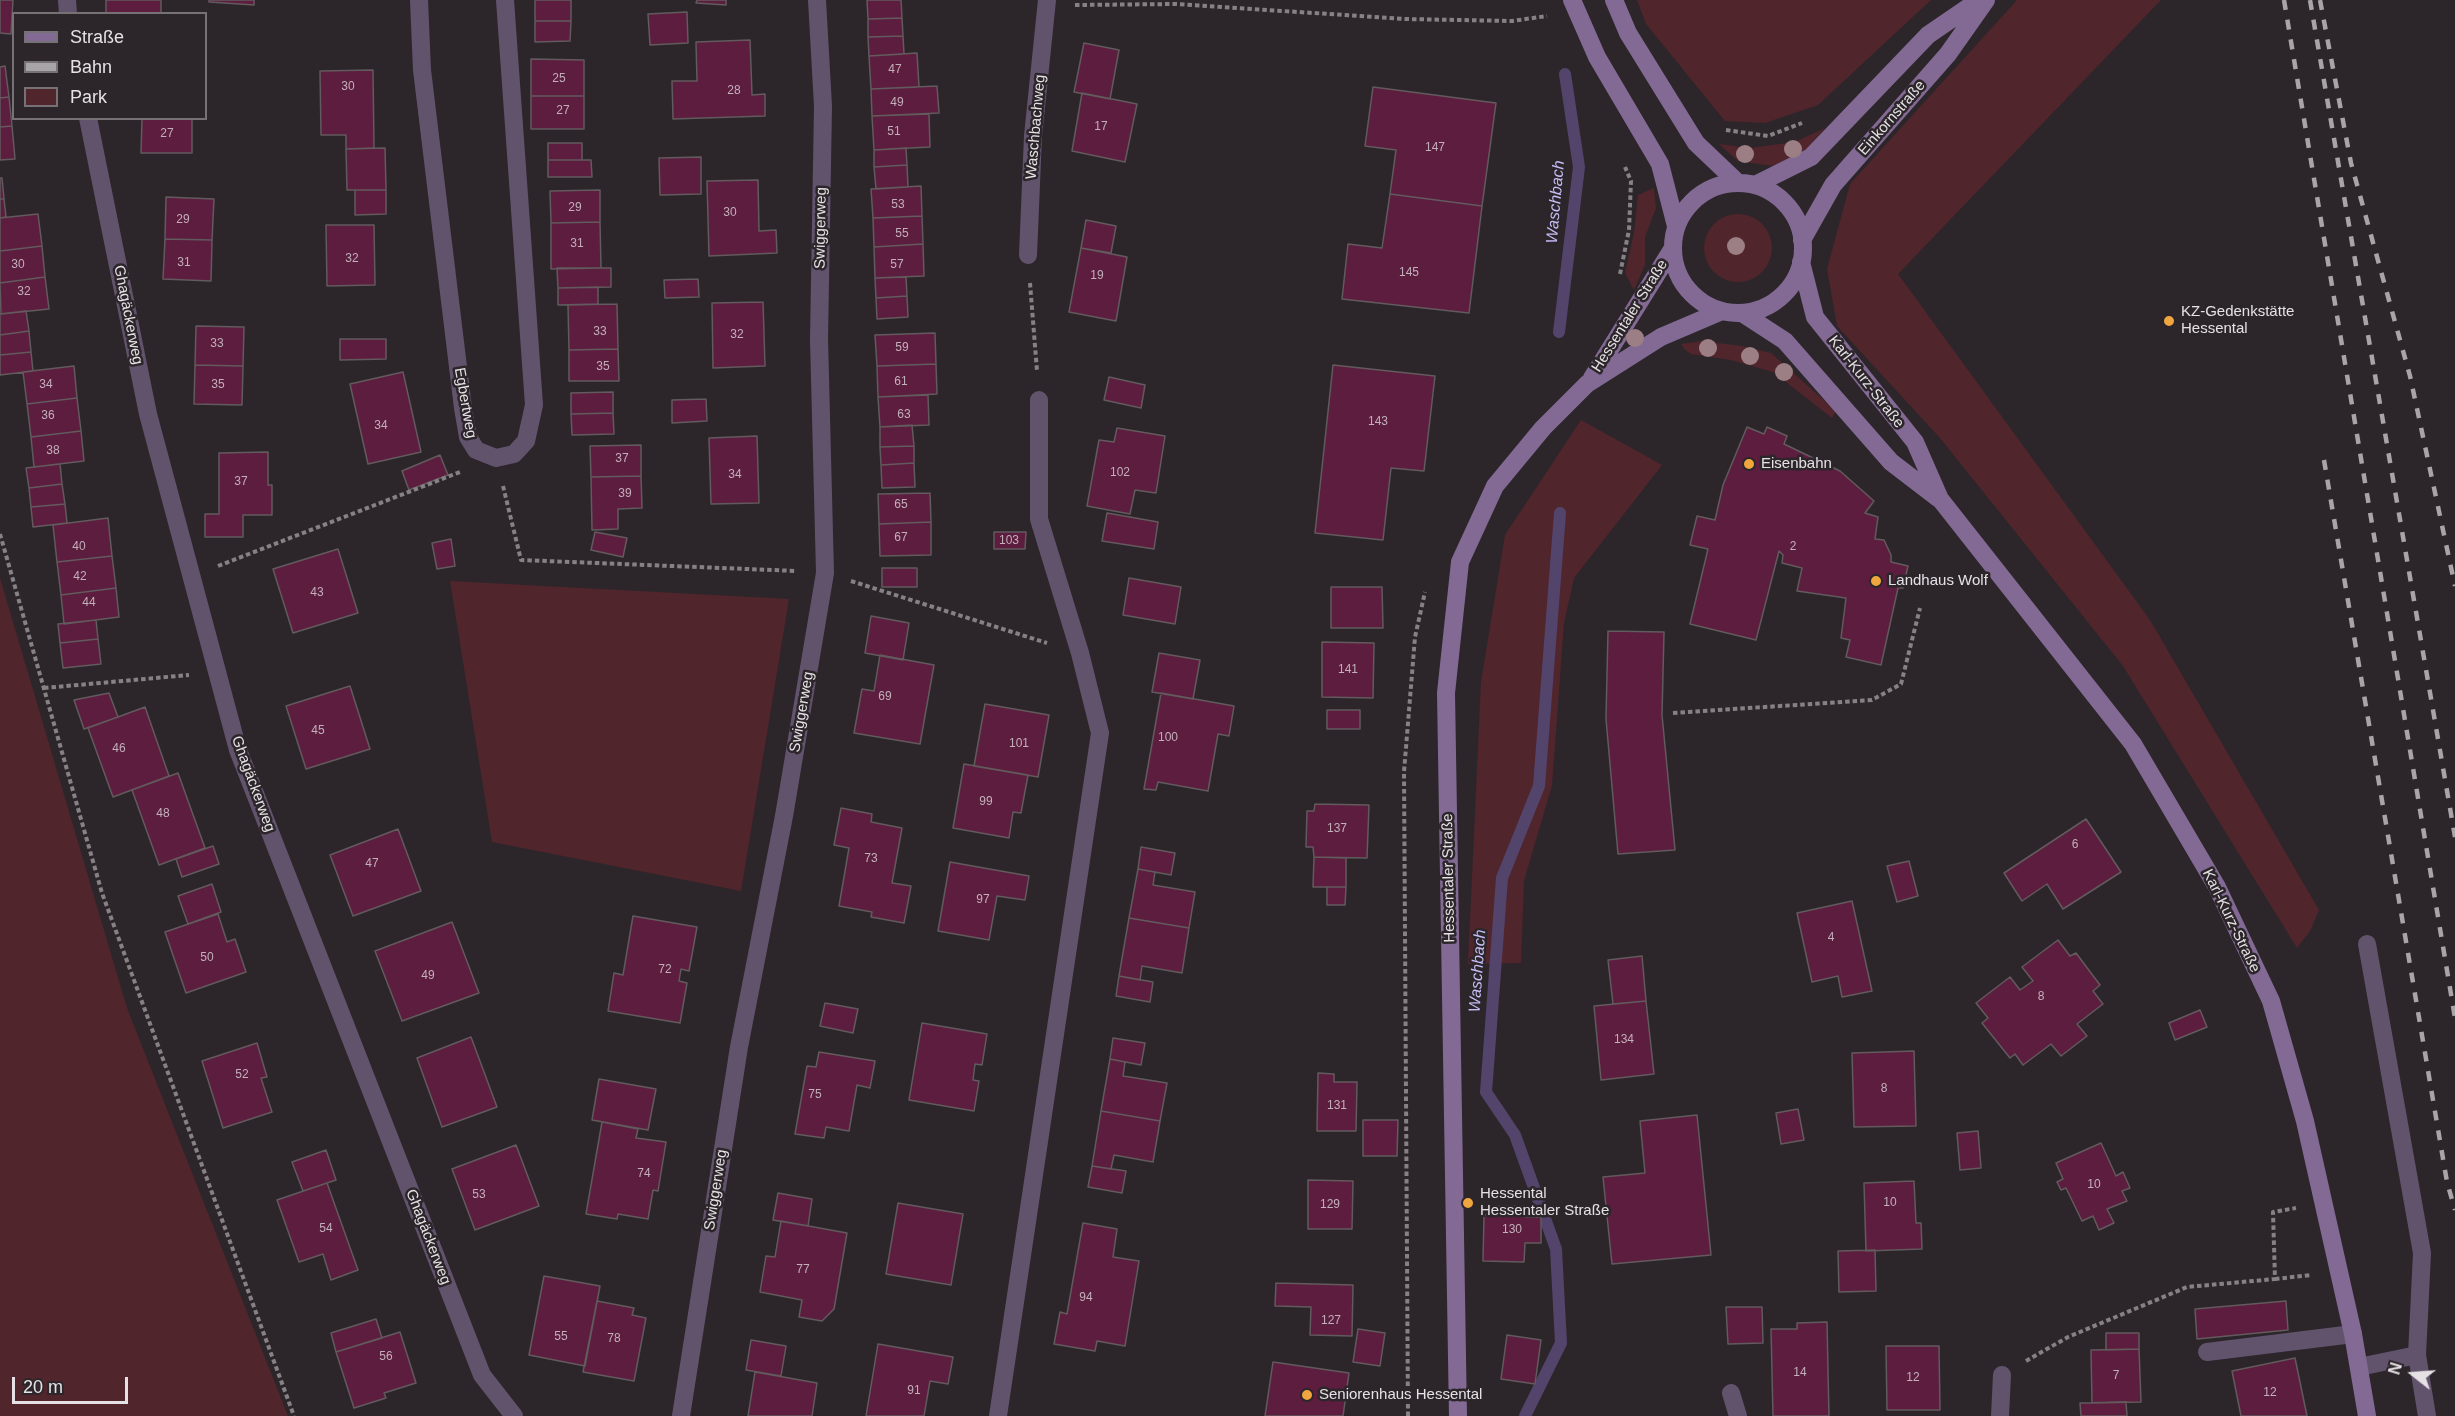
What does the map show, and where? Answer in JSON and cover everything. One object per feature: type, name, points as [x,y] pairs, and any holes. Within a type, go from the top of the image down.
[{"type":"main road","points":[[1572,0],[1597,57],[1660,164],[1676,226]]},
{"type":"main road","points":[[1614,0],[1628,33],[1696,143],[1746,184]]},
{"type":"main road","name":"Einkornstraße","points":[[1746,184],[1811,157],[1928,35],[1979,0]]},
{"type":"main road","name":"Einkornstraße","points":[[1802,240],[1833,185],[1948,54],[1986,0]]},
{"type":"main road","points":[[1746,184],[1771,191],[1784,202],[1796,220],[1802,240],[1801,262],[1793,282],[1779,298],[1761,308],[1742,313],[1722,311],[1704,303],[1689,291],[1677,271],[1673,248],[1676,226],[1687,206],[1704,191],[1720,185],[1746,184]]},
{"type":"main road","name":"Hessentaler Straße","points":[[1587,384],[1673,248]]},
{"type":"main road","name":"Karl-Kurz-Straße","points":[[1801,262],[1815,317],[1915,442],[1940,499],[2133,744],[2217,887],[2271,1001],[2305,1121],[2353,1334],[2367,1416]]},
{"type":"main road","name":"Hessentaler Straße","points":[[1458,1416],[1446,693],[1460,562],[1495,486],[1543,428],[1587,384],[1661,337],[1722,311]]},
{"type":"main road","name":"Karl-Kurz-Straße","points":[[1742,313],[1785,341],[1891,462],[1940,499]]},
{"type":"street","name":"Egbertweg","points":[[419,0],[423,70],[463,408],[468,437],[476,450],[496,458]]},
{"type":"street","points":[[496,458],[514,454],[526,441],[534,405],[505,0]]},
{"type":"street","name":"Swiggerweg","points":[[681,1416],[739,1047],[784,816],[825,573],[819,339],[823,106],[817,0]]},
{"type":"street","name":"Waschbachweg","points":[[1028,255],[1033,136],[1047,3]]},
{"type":"street","name":"Ghagäckerweg","points":[[88,120],[148,414],[238,750],[482,1375],[514,1416]]},
{"type":"street","points":[[999,1416],[1100,733],[1080,653],[1039,519],[1039,400]]},
{"type":"street","points":[[2367,944],[2422,1253],[2417,1355],[2427,1416]]},
{"type":"street","points":[[2207,1352],[2353,1334]]},
{"type":"street","points":[[2359,1366],[2417,1355]]},
{"type":"street","points":[[2000,1416],[2001,1375]]},
{"type":"street","points":[[1731,1393],[1738,1416]]},
{"type":"path","points":[[1047,3],[1176,4],[1405,19],[1512,21],[1548,15]]},
{"type":"path","points":[[1718,129],[1768,136],[1807,121]]},
{"type":"path","points":[[1618,285],[1629,230],[1631,181]]},
{"type":"path","points":[[1028,255],[1039,400]]},
{"type":"path","points":[[191,577],[496,458],[521,560],[735,567],[825,573],[1080,653]]},
{"type":"path","points":[[0,534],[102,893],[294,1416]]},
{"type":"path","points":[[1673,713],[1872,700],[1901,684],[1920,608]]},
{"type":"path","points":[[44,688],[218,672]]},
{"type":"path","points":[[2001,1375],[2068,1337],[2187,1287],[2275,1279],[2273,1212],[2323,1203]]},
{"type":"green space","points":[[1637,0],[1931,0],[1818,105],[1765,123],[1725,121],[1646,24]]},
{"type":"green space","points":[[2017,0],[2161,0],[1898,274],[2150,620],[2319,910],[2310,931],[2297,948],[2123,666],[1940,438],[1837,326],[1827,269],[1850,184]]},
{"type":"green space","points":[[1825,128],[1805,151],[1773,166],[1738,161],[1719,144],[1749,148],[1795,142]]},
{"type":"green space","points":[[1654,188],[1656,208],[1645,237],[1645,265],[1634,290],[1625,273],[1634,233],[1638,195]]},
{"type":"green space","points":[[1738,214],[1751,217],[1762,224],[1769,235],[1772,248],[1769,261],[1762,272],[1751,279],[1738,282],[1725,279],[1714,272],[1707,261],[1704,248],[1707,235],[1714,224],[1725,217]]},
{"type":"green space","points":[[1702,341],[1742,346],[1771,353],[1836,411],[1832,418],[1773,372],[1731,360],[1691,354],[1681,344]]},
{"type":"green space","points":[[1581,420],[1662,465],[1574,578],[1564,623],[1552,785],[1524,881],[1521,963],[1468,964],[1481,682],[1505,535]]},
{"type":"green space","points":[[0,578],[127,1008],[288,1416],[0,1416]]},
{"type":"green space","points":[[450,581],[789,599],[741,891],[492,842]]},
{"type":"building","points":[[0,0],[13,0],[11,34],[0,33]]},
{"type":"building","points":[[106,0],[161,0],[161,12],[106,12]]},
{"type":"building","points":[[209,0],[254,0],[254,5],[209,2]]},
{"type":"building","points":[[535,0],[571,0],[571,21],[535,21]]},
{"type":"building","points":[[697,0],[726,0],[726,5],[696,3]]},
{"type":"building","points":[[867,0],[901,0],[902,18],[868,19]]},
{"type":"building","points":[[687,12],[688,43],[650,45],[648,14]]},
{"type":"building","points":[[902,18],[903,36],[868,37],[868,19]]},
{"type":"building","points":[[535,21],[571,21],[570,41],[535,42]]},
{"type":"building","points":[[903,36],[904,54],[869,56],[868,37]]},
{"type":"building","points":[[750,40],[752,95],[765,94],[765,116],[673,119],[672,81],[697,81],[696,42]]},
{"type":"building","points":[[1084,43],[1119,50],[1110,99],[1074,92]]},
{"type":"building","points":[[917,53],[919,87],[871,89],[869,56]]},
{"type":"building","points":[[531,59],[584,60],[584,96],[531,96]]},
{"type":"building","points":[[5,66],[9,97],[0,98],[0,67]]},
{"type":"building","points":[[373,70],[374,148],[346,149],[346,135],[321,135],[320,71]]},
{"type":"building","points":[[937,86],[939,113],[872,116],[871,89]]},
{"type":"building","points":[[1373,87],[1496,103],[1482,206],[1390,194],[1396,150],[1365,146]]},
{"type":"building","points":[[1082,93],[1137,104],[1125,162],[1072,151]]},
{"type":"building","points":[[531,96],[584,96],[584,129],[531,129]]},
{"type":"building","points":[[9,97],[12,126],[0,127],[0,98]]},
{"type":"building","points":[[929,114],[930,147],[874,150],[872,116]]},
{"type":"building","points":[[142,120],[192,120],[192,153],[141,153]]},
{"type":"building","points":[[12,126],[15,159],[0,160],[0,127]]},
{"type":"building","points":[[548,143],[582,143],[582,160],[548,160]]},
{"type":"building","points":[[385,148],[386,190],[347,190],[346,149]]},
{"type":"building","points":[[906,148],[907,165],[874,167],[874,150]]},
{"type":"building","points":[[701,157],[701,194],[660,195],[659,158]]},
{"type":"building","points":[[548,160],[591,160],[592,177],[548,177]]},
{"type":"building","points":[[907,165],[908,187],[876,189],[874,167]]},
{"type":"building","points":[[0,178],[2,178],[4,199],[0,199]]},
{"type":"building","points":[[758,180],[759,231],[776,230],[777,253],[709,256],[707,181]]},
{"type":"building","points":[[921,186],[922,216],[873,218],[871,189]]},
{"type":"building","points":[[355,190],[386,190],[386,214],[355,215]]},
{"type":"building","points":[[600,190],[600,222],[551,223],[550,191]]},
{"type":"building","points":[[1390,194],[1482,206],[1469,313],[1342,299],[1348,244],[1382,248]]},
{"type":"building","points":[[166,197],[214,199],[212,240],[165,239]]},
{"type":"building","points":[[0,199],[4,199],[6,217],[0,218]]},
{"type":"building","points":[[38,214],[42,246],[0,251],[0,218]]},
{"type":"building","points":[[922,216],[923,244],[874,247],[873,218]]},
{"type":"building","points":[[1086,220],[1116,226],[1111,253],[1081,248]]},
{"type":"building","points":[[600,222],[601,268],[551,269],[551,223]]},
{"type":"building","points":[[326,225],[374,225],[375,285],[327,286]]},
{"type":"building","points":[[165,239],[212,240],[211,281],[163,279]]},
{"type":"building","points":[[923,244],[924,276],[875,278],[874,247]]},
{"type":"building","points":[[42,246],[45,277],[0,283],[0,251]]},
{"type":"building","points":[[1081,248],[1127,257],[1116,321],[1069,312]]},
{"type":"building","points":[[557,268],[611,268],[611,287],[558,288]]},
{"type":"building","points":[[45,277],[49,309],[1,314],[0,283]]},
{"type":"building","points":[[906,277],[907,296],[876,298],[875,278]]},
{"type":"building","points":[[698,279],[699,297],[665,298],[664,280]]},
{"type":"building","points":[[598,287],[598,304],[558,305],[558,288]]},
{"type":"building","points":[[907,296],[908,317],[877,319],[876,298]]},
{"type":"building","points":[[763,302],[765,366],[713,368],[712,303]]},
{"type":"building","points":[[617,304],[618,349],[569,350],[568,305]]},
{"type":"building","points":[[26,311],[29,331],[0,335],[0,314]]},
{"type":"building","points":[[196,326],[244,327],[243,366],[195,365]]},
{"type":"building","points":[[29,331],[31,352],[0,355],[0,335]]},
{"type":"building","points":[[935,333],[936,364],[877,366],[875,335]]},
{"type":"building","points":[[340,339],[386,339],[386,359],[340,360]]},
{"type":"building","points":[[618,349],[619,381],[569,381],[569,350]]},
{"type":"building","points":[[31,352],[33,371],[0,375],[0,355]]},
{"type":"building","points":[[936,364],[937,394],[878,397],[877,366]]},
{"type":"building","points":[[195,365],[243,366],[242,405],[194,404]]},
{"type":"building","points":[[1333,365],[1435,376],[1424,471],[1391,468],[1383,540],[1315,533]]},
{"type":"building","points":[[74,366],[77,398],[27,404],[23,372]]},
{"type":"building","points":[[403,372],[421,452],[368,464],[350,384]]},
{"type":"building","points":[[1109,377],[1145,385],[1141,408],[1104,400]]},
{"type":"building","points":[[613,392],[613,413],[571,414],[571,393]]},
{"type":"building","points":[[928,395],[929,425],[880,427],[878,397]]},
{"type":"building","points":[[77,398],[81,431],[31,437],[27,404]]},
{"type":"building","points":[[706,399],[707,421],[672,423],[672,400]]},
{"type":"building","points":[[613,413],[614,434],[572,435],[571,414]]},
{"type":"building","points":[[912,425],[914,446],[880,447],[880,427]]},
{"type":"building","points":[[1747,427],[1764,434],[1767,427],[1787,436],[1784,444],[1840,471],[1874,501],[1865,513],[1878,517],[1875,539],[1884,540],[1891,555],[1891,562],[1908,566],[1903,588],[1898,588],[1881,665],[1846,657],[1850,640],[1841,638],[1846,598],[1797,591],[1802,568],[1782,563],[1783,555],[1779,551],[1756,640],[1690,624],[1708,549],[1690,545],[1697,516],[1715,520],[1723,485]]},
{"type":"building","points":[[1117,428],[1165,436],[1156,493],[1135,490],[1130,514],[1087,506],[1099,440],[1114,442]]},
{"type":"building","points":[[81,431],[84,461],[34,467],[31,437]]},
{"type":"building","points":[[757,436],[759,503],[711,504],[709,438]]},
{"type":"building","points":[[641,445],[641,476],[591,477],[590,446]]},
{"type":"building","points":[[914,446],[914,463],[881,465],[880,447]]},
{"type":"building","points":[[268,452],[268,485],[272,485],[272,515],[243,515],[243,537],[205,537],[205,514],[219,514],[219,453]]},
{"type":"building","points":[[440,455],[448,475],[409,490],[402,471]]},
{"type":"building","points":[[914,463],[915,487],[882,488],[881,465]]},
{"type":"building","points":[[60,464],[62,484],[29,488],[26,468]]},
{"type":"building","points":[[641,476],[642,508],[618,509],[618,529],[592,530],[591,477]]},
{"type":"building","points":[[62,484],[65,504],[31,507],[29,488]]},
{"type":"building","points":[[930,493],[931,522],[879,524],[878,494]]},
{"type":"building","points":[[65,504],[67,523],[33,527],[31,507]]},
{"type":"building","points":[[1107,513],[1158,522],[1154,549],[1102,541]]},
{"type":"building","points":[[108,518],[112,556],[57,562],[53,525]]},
{"type":"building","points":[[931,522],[931,555],[880,556],[879,524]]},
{"type":"building","points":[[595,532],[627,538],[623,557],[591,550]]},
{"type":"building","points":[[994,532],[1026,532],[1025,549],[994,549]]},
{"type":"building","points":[[451,539],[455,566],[437,569],[432,543]]},
{"type":"building","points":[[338,549],[358,613],[293,633],[273,569]]},
{"type":"building","points":[[112,556],[116,588],[61,595],[57,562]]},
{"type":"building","points":[[882,568],[917,568],[917,587],[882,587]]},
{"type":"building","points":[[1129,578],[1181,587],[1175,624],[1123,615]]},
{"type":"building","points":[[1331,587],[1382,587],[1383,628],[1331,628]]},
{"type":"building","points":[[116,588],[119,617],[64,624],[61,595]]},
{"type":"building","points":[[871,616],[909,623],[903,660],[865,653]]},
{"type":"building","points":[[96,620],[98,639],[60,643],[58,624]]},
{"type":"building","points":[[1608,631],[1664,632],[1662,715],[1675,850],[1618,854],[1606,719]]},
{"type":"building","points":[[98,639],[101,664],[63,668],[60,643]]},
{"type":"building","points":[[1322,642],[1374,643],[1373,698],[1322,697]]},
{"type":"building","points":[[1159,653],[1200,660],[1193,699],[1152,692]]},
{"type":"building","points":[[880,655],[934,665],[920,744],[854,733],[862,689],[874,691]]},
{"type":"building","points":[[350,686],[370,749],[306,769],[286,706]]},
{"type":"building","points":[[109,693],[118,717],[84,729],[74,700]]},
{"type":"building","points":[[1161,693],[1234,706],[1229,736],[1218,734],[1208,791],[1158,782],[1156,790],[1144,789]]},
{"type":"building","points":[[985,704],[1049,715],[1038,777],[974,766]]},
{"type":"building","points":[[145,707],[169,776],[113,797],[88,728]]},
{"type":"building","points":[[1327,710],[1360,710],[1360,729],[1327,729]]},
{"type":"building","points":[[964,764],[1028,775],[1021,813],[1013,812],[1009,838],[953,828]]},
{"type":"building","points":[[178,773],[205,848],[159,865],[132,790]]},
{"type":"building","points":[[1315,804],[1369,805],[1367,858],[1314,857],[1313,847],[1306,847],[1307,811],[1314,811]]},
{"type":"building","points":[[841,808],[872,814],[871,822],[902,828],[892,883],[911,886],[904,923],[871,917],[872,912],[839,906],[849,848],[834,845]]},
{"type":"building","points":[[2086,819],[2121,872],[2063,909],[2047,884],[2022,901],[2004,873]]},
{"type":"building","points":[[398,829],[421,891],[353,916],[330,855]]},
{"type":"building","points":[[213,846],[219,864],[182,877],[176,859]]},
{"type":"building","points":[[1141,847],[1175,853],[1171,875],[1138,869]]},
{"type":"building","points":[[1314,857],[1346,858],[1346,887],[1313,887]]},
{"type":"building","points":[[1909,861],[1918,896],[1897,902],[1887,866]]},
{"type":"building","points":[[950,862],[1029,876],[1025,900],[997,896],[989,940],[938,931]]},
{"type":"building","points":[[1138,869],[1155,872],[1153,885],[1195,892],[1189,928],[1129,918]]},
{"type":"building","points":[[212,884],[221,912],[188,924],[178,896]]},
{"type":"building","points":[[1327,887],[1346,887],[1345,905],[1327,905]]},
{"type":"building","points":[[1852,901],[1872,991],[1842,997],[1838,976],[1812,982],[1797,913]]},
{"type":"building","points":[[218,914],[227,942],[235,939],[246,972],[186,993],[165,932]]},
{"type":"building","points":[[633,916],[697,927],[689,971],[681,969],[679,981],[687,983],[680,1023],[608,1011],[614,973],[623,975]]},
{"type":"building","points":[[1129,918],[1189,928],[1182,973],[1142,966],[1140,980],[1119,976]]},
{"type":"building","points":[[452,922],[479,993],[402,1021],[375,951]]},
{"type":"building","points":[[2058,940],[2070,956],[2076,953],[2100,985],[2093,991],[2103,1004],[2077,1024],[2087,1036],[2061,1056],[2051,1044],[2023,1065],[2015,1054],[2010,1058],[1982,1023],[1988,1018],[1976,1003],[2010,977],[2020,990],[2033,981],[2022,967]]},
{"type":"building","points":[[1642,956],[1646,1001],[1613,1004],[1608,960]]},
{"type":"building","points":[[1119,976],[1153,982],[1150,1002],[1116,996]]},
{"type":"building","points":[[1646,1001],[1654,1074],[1601,1080],[1594,1006]]},
{"type":"building","points":[[825,1003],[858,1009],[853,1033],[820,1026]]},
{"type":"building","points":[[2200,1010],[2207,1027],[2175,1040],[2169,1023]]},
{"type":"building","points":[[922,1023],[987,1034],[982,1065],[975,1064],[973,1080],[979,1081],[974,1111],[909,1100]]},
{"type":"building","points":[[471,1037],[497,1107],[442,1127],[417,1058]]},
{"type":"building","points":[[1113,1038],[1145,1043],[1141,1065],[1110,1059]]},
{"type":"building","points":[[257,1043],[267,1077],[261,1078],[272,1112],[223,1128],[202,1061]]},
{"type":"building","points":[[1914,1051],[1916,1126],[1854,1127],[1852,1053]]},
{"type":"building","points":[[819,1052],[875,1061],[870,1088],[857,1085],[849,1131],[826,1127],[824,1138],[795,1134],[807,1066],[816,1067]]},
{"type":"building","points":[[1110,1059],[1125,1062],[1123,1076],[1167,1083],[1160,1121],[1101,1111]]},
{"type":"building","points":[[1318,1073],[1334,1074],[1334,1082],[1357,1082],[1356,1131],[1317,1131]]},
{"type":"building","points":[[599,1079],[656,1089],[648,1130],[592,1120]]},
{"type":"building","points":[[1798,1109],[1804,1140],[1781,1144],[1776,1113]]},
{"type":"building","points":[[1101,1111],[1160,1121],[1153,1162],[1114,1155],[1111,1169],[1092,1166]]},
{"type":"building","points":[[1697,1115],[1711,1255],[1612,1264],[1603,1177],[1645,1173],[1640,1121]]},
{"type":"building","points":[[1363,1120],[1398,1120],[1397,1156],[1363,1156]]},
{"type":"building","points":[[602,1122],[638,1129],[636,1138],[666,1142],[658,1191],[653,1190],[648,1219],[618,1214],[617,1219],[586,1214]]},
{"type":"building","points":[[1978,1131],[1981,1168],[1960,1170],[1957,1133]]},
{"type":"building","points":[[2101,1143],[2116,1176],[2123,1172],[2130,1188],[2122,1191],[2127,1201],[2107,1209],[2114,1223],[2099,1230],[2093,1216],[2082,1221],[2066,1188],[2061,1190],[2057,1182],[2063,1179],[2056,1163]]},
{"type":"building","points":[[516,1145],[539,1206],[475,1230],[452,1169]]},
{"type":"building","points":[[326,1150],[336,1180],[303,1191],[292,1162]]},
{"type":"building","points":[[1092,1166],[1126,1171],[1122,1193],[1088,1187]]},
{"type":"building","points":[[1308,1180],[1353,1181],[1352,1229],[1308,1229]]},
{"type":"building","points":[[1914,1181],[1916,1223],[1921,1223],[1922,1249],[1866,1251],[1864,1183]]},
{"type":"building","points":[[327,1183],[358,1270],[331,1280],[323,1254],[299,1262],[277,1200]]},
{"type":"building","points":[[778,1193],[812,1199],[808,1226],[773,1220]]},
{"type":"building","points":[[898,1203],[963,1214],[951,1285],[886,1274]]},
{"type":"building","points":[[1494,1206],[1525,1206],[1525,1217],[1541,1217],[1541,1243],[1525,1243],[1524,1262],[1483,1261],[1484,1215],[1494,1215]]},
{"type":"building","points":[[781,1221],[847,1233],[834,1309],[822,1321],[799,1317],[802,1300],[760,1292],[766,1256],[775,1257]]},
{"type":"building","points":[[1083,1223],[1117,1229],[1113,1257],[1139,1261],[1125,1346],[1097,1341],[1095,1351],[1054,1344],[1060,1312],[1067,1314]]},
{"type":"building","points":[[1875,1250],[1876,1291],[1839,1292],[1838,1251]]},
{"type":"building","points":[[544,1276],[600,1286],[585,1366],[529,1355]]},
{"type":"building","points":[[1276,1283],[1353,1285],[1352,1336],[1310,1335],[1311,1307],[1275,1306]]},
{"type":"building","points":[[597,1301],[634,1308],[632,1315],[646,1318],[634,1381],[583,1372]]},
{"type":"building","points":[[2286,1301],[2288,1330],[2197,1339],[2195,1309]]},
{"type":"building","points":[[1726,1307],[1762,1307],[1763,1343],[1728,1344]]},
{"type":"building","points":[[376,1319],[382,1338],[336,1352],[331,1333]]},
{"type":"building","points":[[1827,1322],[1829,1416],[1773,1416],[1771,1329],[1797,1329],[1797,1323]]},
{"type":"building","points":[[1358,1329],[1385,1333],[1380,1366],[1353,1362]]},
{"type":"building","points":[[400,1332],[416,1383],[384,1393],[386,1398],[354,1408],[336,1352]]},
{"type":"building","points":[[2106,1333],[2139,1333],[2139,1349],[2106,1350]]},
{"type":"building","points":[[1507,1335],[1541,1340],[1535,1384],[1501,1379]]},
{"type":"building","points":[[751,1340],[786,1346],[781,1376],[746,1370]]},
{"type":"building","points":[[878,1344],[953,1357],[948,1384],[930,1381],[924,1416],[866,1416]]},
{"type":"building","points":[[1886,1346],[1939,1346],[1940,1410],[1887,1410]]},
{"type":"building","points":[[2139,1349],[2141,1402],[2092,1403],[2091,1350]]},
{"type":"building","points":[[2295,1358],[2307,1416],[2241,1416],[2232,1371]]},
{"type":"building","name":"Seniorenhaus Hessental","points":[[1273,1362],[1349,1373],[1343,1416],[1265,1416]]},
{"type":"building","points":[[755,1372],[817,1383],[812,1416],[748,1416]]},
{"type":"building","points":[[2126,1402],[2127,1416],[2081,1416],[2080,1403]]},
{"type":"waterway","name":"Waschbach","points":[[1559,332],[1579,167],[1565,74]]},
{"type":"waterway","name":"Waschbach","points":[[1525,1416],[1561,1343],[1556,1249],[1515,1135],[1486,1092],[1502,878],[1539,786],[1560,513]]},
{"type":"railway","points":[[2284,0],[2455,1018]]},
{"type":"railway","points":[[2310,0],[2455,837]]},
{"type":"railway","points":[[2320,0],[2351,163],[2410,376],[2455,586]]},
{"type":"railway","points":[[2324,460],[2447,1182],[2455,1210]]},
{"type":"place","name":"KZ-Gedenkstätte Hessental","points":[[2169,321]]},
{"type":"place","name":"Eisenbahn","points":[[1749,464]]},
{"type":"place","name":"Landhaus Wolf","points":[[1876,581]]},
{"type":"place","name":"Hessental Hessentaler Straße","points":[[1468,1203]]},
{"type":"place","name":"Seniorenhaus Hessental","points":[[1307,1395]]}]
